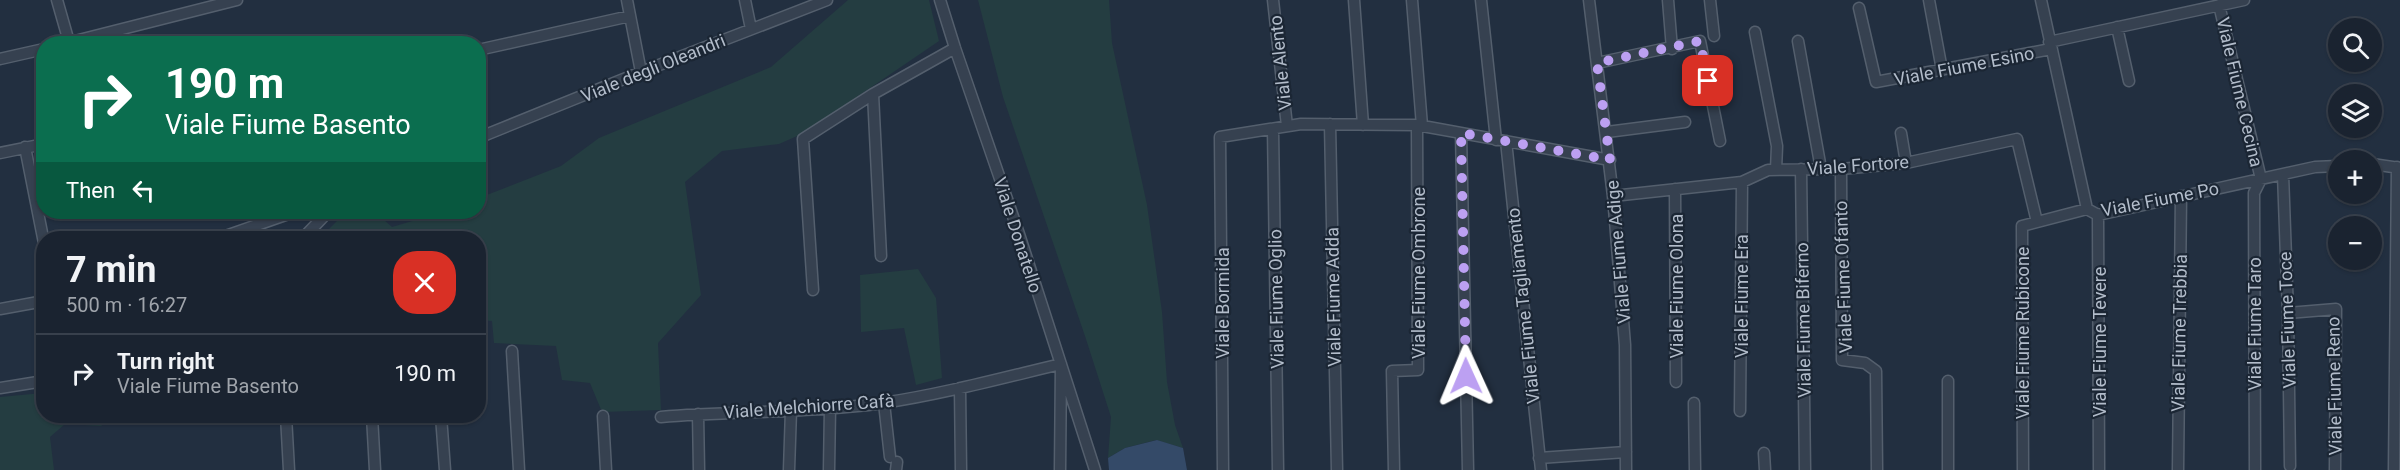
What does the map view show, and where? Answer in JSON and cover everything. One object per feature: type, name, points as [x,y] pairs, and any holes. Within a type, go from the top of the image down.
[{"type":"street","points":[[57,0],[66,36]]},
{"type":"street","points":[[93,36],[206,4],[237,0]]},
{"type":"street","points":[[627,0],[641,72]]},
{"type":"street","points":[[745,0],[752,29]]},
{"type":"street","name":"Viale degli Oleandri","points":[[486,135],[827,0]]},
{"type":"street","name":"Viale Donatello","points":[[940,0],[1095,470]]},
{"type":"street","name":"Viale Alento","points":[[1273,0],[1287,126]]},
{"type":"street","points":[[1354,0],[1363,125]]},
{"type":"street","points":[[1412,0],[1420,126]]},
{"type":"street","name":"Viale Fiume Tagliamento","points":[[1481,0],[1501,140],[1541,470]]},
{"type":"street","name":"Viale Fiume Adige","points":[[1588,0],[1613,196],[1625,345],[1626,470]]},
{"type":"street","points":[[1668,0],[1672,48]]},
{"type":"street","points":[[1710,0],[1714,36]]},
{"type":"street","points":[[1929,0],[1942,70]]},
{"type":"street","name":"Viale Fiume Po","points":[[2041,0],[2087,209],[2098,215],[2315,167],[2328,166]]},
{"type":"street","name":"Viale Fiume Esino","points":[[1860,8],[1876,82],[1942,70],[2117,27],[2244,0]]},
{"type":"street","name":"Viale Fiume Cecina","points":[[2219,5],[2261,179]]},
{"type":"street","points":[[486,48],[630,16]]},
{"type":"street","points":[[2117,27],[2129,81]]},
{"type":"street","points":[[1755,32],[1777,146],[1776,170]]},
{"type":"street","points":[[1597,63],[1700,41],[1720,141]]},
{"type":"street","points":[[1798,41],[1821,169]]},
{"type":"street","points":[[813,290],[803,139],[873,94],[955,48]]},
{"type":"street","points":[[0,60],[36,50]]},
{"type":"street","points":[[873,94],[881,256]]},
{"type":"street","points":[[1606,132],[1685,122]]},
{"type":"street","points":[[1273,129],[1330,124],[1420,126],[1610,160]]},
{"type":"street","name":"Viale Fiume Adda","points":[[1330,124],[1337,470]]},
{"type":"street","name":"Viale Fiume Ombrone","points":[[1394,470],[1392,371],[1418,370],[1420,126]]},
{"type":"street","name":"Viale Bormida","points":[[1223,470],[1220,136],[1273,129]]},
{"type":"street","name":"Viale Fiume Oglio","points":[[1273,129],[1278,470]]},
{"type":"street","points":[[1461,133],[1468,470]]},
{"type":"street","points":[[1901,133],[1906,163]]},
{"type":"street","name":"Viale Fortore","points":[[1613,196],[1742,182],[1768,170],[1841,169],[1906,163],[2017,139],[2037,222]]},
{"type":"street","points":[[0,153],[36,145]]},
{"type":"street","points":[[25,147],[36,203]]},
{"type":"street","points":[[2382,166],[2398,168],[2394,470]]},
{"type":"street","name":"Viale Fiume Ofanto","points":[[1841,169],[1842,360],[1865,363],[1876,371],[1877,470]]},
{"type":"street","name":"Viale Fiume Biferno","points":[[1802,170],[1805,470]]},
{"type":"street","name":"Viale Fiume Toce","points":[[2283,174],[2290,466]]},
{"type":"street","name":"Viale Fiume Taro","points":[[2254,470],[2254,193],[2261,179]]},
{"type":"street","name":"Viale Fiume Era","points":[[1740,411],[1742,182]]},
{"type":"street","name":"Viale Fiume Olona","points":[[1675,189],[1676,382]]},
{"type":"street","name":"Viale Fiume Trebbia","points":[[2178,470],[2181,196]]},
{"type":"street","name":"Viale Fiume Rubicone","points":[[2023,470],[2022,226],[2087,209]]},
{"type":"street","name":"Viale Fiume Tevere","points":[[2098,215],[2099,470]]},
{"type":"street","points":[[240,231],[274,219]]},
{"type":"street","points":[[310,231],[321,219]]},
{"type":"street","points":[[0,309],[36,302]]},
{"type":"street","name":"Viale Fiume Reno","points":[[2288,313],[2336,309],[2336,470]]},
{"type":"street","points":[[512,351],[519,470]]},
{"type":"street","points":[[1060,470],[1061,364]]},
{"type":"street","name":"Viale Melchiorre Cafà","points":[[661,417],[884,403],[1061,364]]},
{"type":"street","points":[[1948,381],[1948,470]]},
{"type":"street","points":[[0,388],[36,382]]},
{"type":"street","points":[[960,388],[961,470]]},
{"type":"street","points":[[884,403],[894,463]]},
{"type":"street","points":[[1694,403],[1695,470]]},
{"type":"street","points":[[829,470],[830,408]]},
{"type":"street","points":[[789,470],[791,410]]},
{"type":"street","points":[[698,414],[699,470]]},
{"type":"street","points":[[603,416],[606,470]]},
{"type":"street","points":[[286,423],[289,470]]},
{"type":"street","points":[[372,423],[375,470]]},
{"type":"street","points":[[442,423],[445,470]]},
{"type":"street","points":[[1539,458],[1626,452]]},
{"type":"street","points":[[1764,453],[1765,470]]},
{"type":"green space","points":[[848,0],[929,0],[939,41],[804,133],[779,144],[722,151],[685,182],[701,295],[658,343],[661,410],[602,412],[590,383],[562,380],[556,346],[494,343],[492,321],[486,321],[486,231],[327,231],[339,219],[383,219],[392,227],[419,219],[486,219],[486,195],[561,166],[599,138],[771,67]]},
{"type":"green space","points":[[978,0],[1109,0],[1112,43],[1147,205],[1162,312],[1167,382],[1175,425],[1183,448],[1156,440],[1125,448],[1108,458],[1111,417],[1003,97]]},
{"type":"green space","points":[[918,269],[936,298],[942,378],[916,385],[904,328],[861,332],[860,275]]},
{"type":"green space","points":[[36,394],[36,423],[100,423],[102,426],[65,424],[50,437],[54,470],[0,470],[0,397]]},
{"type":"water","points":[[1157,440],[1183,448],[1187,470],[1109,470],[1108,458],[1125,448]]},
{"type":"route","points":[[1466,376],[1461,133],[1610,160],[1597,63],[1700,41],[1708,81]]}]
